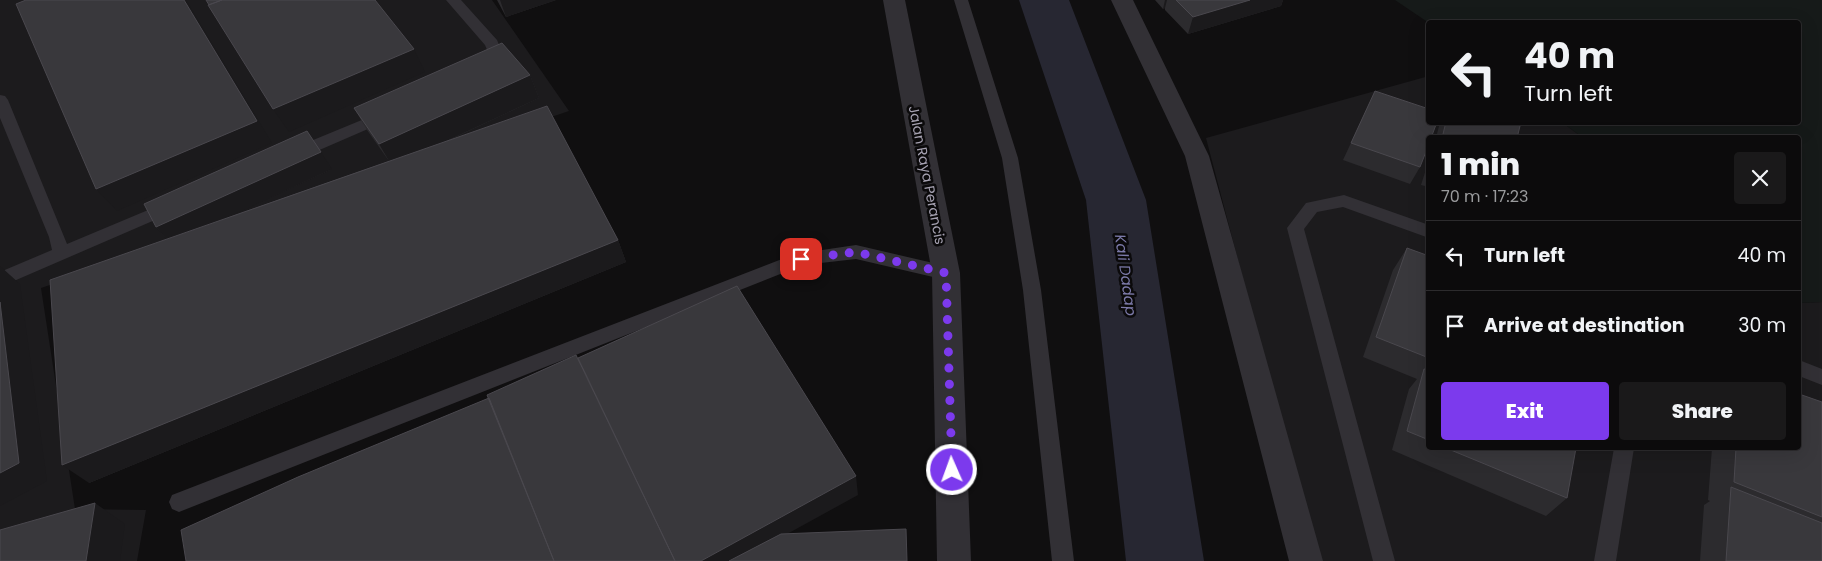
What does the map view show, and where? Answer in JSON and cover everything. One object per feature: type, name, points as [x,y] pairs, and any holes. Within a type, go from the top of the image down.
[{"type":"street","name":"Jalan Raya Perancis","points":[[894,0],[946,273],[954,561]]},
{"type":"street","points":[[1122,0],[1197,156],[1306,561]]},
{"type":"lane","points":[[453,0],[492,43],[499,61],[478,74]]},
{"type":"lane","points":[[961,0],[1010,158],[1032,290],[1064,561]]},
{"type":"lane","points":[[0,100],[57,237],[61,253]]},
{"type":"lane","points":[[280,160],[398,110]]},
{"type":"lane","points":[[0,280],[188,199]]},
{"type":"lane","points":[[1384,561],[1295,228],[1312,207],[1344,201],[1426,231]]},
{"type":"lane","points":[[179,502],[801,259],[856,252],[946,273]]},
{"type":"lane","points":[[1801,369],[1822,377]]},
{"type":"lane","points":[[1605,561],[1624,450]]},
{"type":"shaded area","points":[[0,0],[492,0],[569,111],[41,288],[75,509],[146,510],[137,561],[0,561]]},
{"type":"shaded area","points":[[1395,0],[1822,0],[1822,302],[1801,303],[1801,135],[1579,135],[1566,125],[1801,125],[1801,20],[1426,21]]},
{"type":"shaded area","points":[[1426,77],[1426,125],[1566,125],[1579,135],[1426,135],[1426,450],[1801,450],[1801,303],[1822,302],[1822,561],[1317,561],[1206,138]]},
{"type":"building","points":[[26,0],[184,0],[257,121],[96,189],[16,4]]},
{"type":"building","points":[[206,0],[222,0],[209,5]]},
{"type":"building","points":[[222,0],[375,0],[414,49],[273,109],[208,5]]},
{"type":"building","points":[[1176,0],[1250,0],[1193,17]]},
{"type":"building","points":[[502,43],[530,75],[379,144],[354,108]]},
{"type":"building","points":[[1375,91],[1426,108],[1426,125],[1436,125],[1432,135],[1426,135],[1426,152],[1420,167],[1351,143]]},
{"type":"building","points":[[547,106],[618,240],[62,465],[50,280]]},
{"type":"building","points":[[1445,125],[1520,125],[1518,135],[1443,135]]},
{"type":"building","points":[[307,131],[321,152],[156,227],[144,204]]},
{"type":"building","points":[[1407,248],[1426,255],[1426,357],[1376,337]]},
{"type":"building","points":[[737,286],[856,476],[701,561],[675,561],[578,358]]},
{"type":"building","points":[[0,302],[19,463],[0,473]]},
{"type":"building","points":[[576,355],[675,561],[554,561],[487,395]]},
{"type":"building","points":[[1424,369],[1426,369],[1426,439],[1407,431]]},
{"type":"building","points":[[1801,395],[1822,402],[1822,517],[1734,482],[1736,450],[1801,450]]},
{"type":"building","points":[[489,398],[554,561],[186,561],[181,530],[298,477]]},
{"type":"building","points":[[1451,450],[1576,450],[1567,498]]},
{"type":"building","points":[[1731,487],[1822,523],[1822,561],[1726,561]]},
{"type":"building","points":[[95,503],[86,561],[0,561],[0,530]]},
{"type":"building","points":[[906,529],[907,561],[729,561],[781,534]]},
{"type":"waterway","name":"Kali Dadap","points":[[1044,0],[1116,200],[1165,561]]},
{"type":"route","points":[[801,259],[856,252],[946,273],[952,470]]}]
